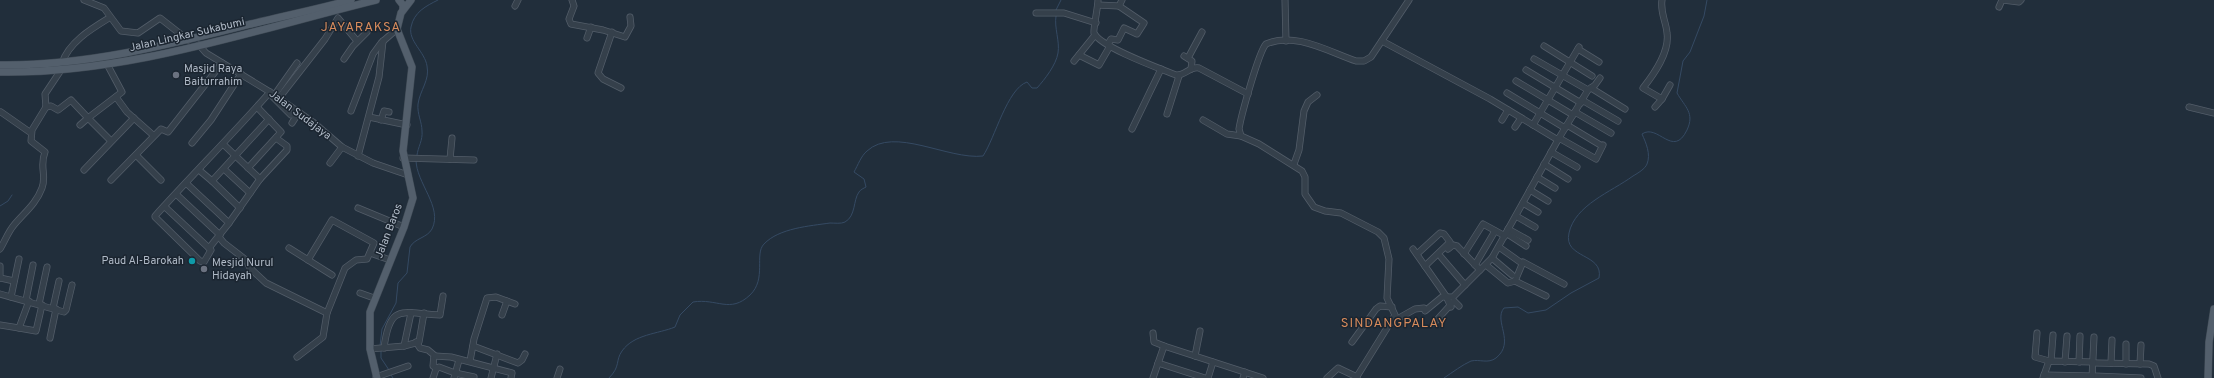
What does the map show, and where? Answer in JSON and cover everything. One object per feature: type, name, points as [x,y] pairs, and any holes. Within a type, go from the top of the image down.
[{"type":"main road","name":"Jalan Lingkar Sukabumi","points":[[0,72],[107,64],[199,45],[254,27],[351,0]]},
{"type":"main road","name":"Jalan Lingkar Sukabumi","points":[[0,65],[62,67],[376,0]]},
{"type":"main road","points":[[399,0],[404,5],[403,9]]},
{"type":"main road","points":[[398,29],[398,20],[403,9],[412,0]]},
{"type":"main road","name":"Jalan Baros","points":[[376,377],[370,349],[368,324],[374,298],[404,227],[413,198],[404,158],[412,67],[398,29]]},
{"type":"main road","points":[[2208,378],[2209,342],[2214,309]]},
{"type":"street","points":[[87,0],[104,8],[118,29],[133,34],[142,32],[155,20],[160,18],[188,40]]},
{"type":"street","points":[[515,6],[518,0]]},
{"type":"street","points":[[572,0],[574,4],[568,19],[570,23],[612,32],[626,37],[631,25],[629,20],[630,17]]},
{"type":"street","points":[[1119,6],[1122,0]]},
{"type":"street","points":[[1285,0],[1286,41]]},
{"type":"street","points":[[1241,136],[1240,126],[1248,94],[1264,46],[1269,43],[1286,41],[1308,43],[1360,62],[1371,57],[1409,0]]},
{"type":"street","points":[[1662,0],[1661,13],[1668,35],[1665,52],[1643,88],[1662,99]]},
{"type":"street","points":[[1999,7],[2003,0],[2019,2],[2021,0]]},
{"type":"street","points":[[1079,55],[1099,66],[1109,45],[1111,39],[1118,40],[1124,28],[1137,34],[1144,23],[1119,6],[1098,2],[1096,23],[1093,29],[1095,35],[1109,45],[1178,76]]},
{"type":"street","points":[[1036,13],[1064,13],[1096,23]]},
{"type":"street","points":[[0,249],[13,227],[35,203],[43,186],[44,180],[42,164],[46,152],[31,141],[31,134],[46,107],[45,94],[62,67],[70,47],[98,25],[110,18]]},
{"type":"street","points":[[279,98],[338,18],[357,41]]},
{"type":"street","points":[[587,38],[591,27]]},
{"type":"street","points":[[351,111],[373,54],[383,41],[398,29]]},
{"type":"street","points":[[344,59],[357,41],[367,32]]},
{"type":"street","points":[[612,32],[598,73],[603,79],[621,88]]},
{"type":"street","points":[[1191,68],[1192,61],[1186,57],[1202,32]]},
{"type":"street","points":[[1074,61],[1095,35]]},
{"type":"street","points":[[1382,40],[1596,159],[1603,145],[1540,113],[1507,93]]},
{"type":"street","points":[[358,156],[380,77],[383,41]]},
{"type":"street","name":"Jalan Sudajaya","points":[[199,45],[201,49],[222,63],[272,93],[342,147],[358,156],[408,176]]},
{"type":"street","points":[[1544,46],[1592,76]]},
{"type":"street","points":[[1533,125],[1579,48],[1599,62]]},
{"type":"street","points":[[1534,58],[1625,109]]},
{"type":"street","points":[[111,180],[136,155],[153,135],[162,128],[168,132],[222,63]]},
{"type":"street","points":[[164,206],[211,250],[204,262],[201,262],[155,219],[164,206],[272,93],[297,63]]},
{"type":"street","points":[[80,125],[122,91],[107,64]]},
{"type":"street","points":[[1167,114],[1178,76],[1191,68],[1199,68],[1248,94]]},
{"type":"street","points":[[1132,129],[1161,69]]},
{"type":"street","points":[[1526,70],[1618,121]]},
{"type":"street","points":[[192,143],[211,120],[241,74]]},
{"type":"street","points":[[1392,322],[1421,307],[1425,311],[1446,296],[1453,297],[1492,258],[1558,139],[1581,101],[1600,78]]},
{"type":"street","points":[[1516,81],[1548,100],[1611,133]]},
{"type":"street","points":[[1655,106],[1662,99],[1670,85]]},
{"type":"street","points":[[272,93],[274,99],[291,115],[298,112]]},
{"type":"street","points":[[1294,164],[1299,150],[1304,111],[1308,102],[1317,95]]},
{"type":"street","points":[[116,96],[134,118],[153,135]]},
{"type":"street","points":[[46,107],[52,106],[58,110],[71,100],[111,142]]},
{"type":"street","points":[[248,168],[276,138],[281,130],[257,107]]},
{"type":"street","points":[[2189,107],[2214,113]]},
{"type":"street","points":[[1502,120],[1508,110]]},
{"type":"street","points":[[381,120],[384,111],[389,112]]},
{"type":"street","points":[[1,112],[31,134]]},
{"type":"street","points":[[292,123],[298,112]]},
{"type":"street","points":[[369,117],[407,126]]},
{"type":"street","points":[[84,170],[134,118]]},
{"type":"street","points":[[1515,127],[1521,118]]},
{"type":"street","points":[[212,181],[269,119]]},
{"type":"street","points":[[1203,120],[1227,134],[1241,136],[1294,164],[1304,174],[1304,191],[1314,207],[1325,211],[1341,213],[1378,232],[1384,238],[1389,259],[1387,298],[1395,313],[1392,322],[1356,377],[1338,368],[1327,378]]},
{"type":"street","points":[[209,248],[230,223],[260,180],[287,150],[287,146],[276,138]]},
{"type":"street","points":[[450,159],[452,138]]},
{"type":"street","points":[[222,144],[260,180]]},
{"type":"street","points":[[330,163],[342,147]]},
{"type":"street","points":[[1551,152],[1577,167]]},
{"type":"street","points":[[136,155],[161,180]]},
{"type":"street","points":[[404,158],[474,160]]},
{"type":"street","points":[[1544,164],[1568,179]]},
{"type":"street","points":[[224,168],[250,193]]},
{"type":"street","points":[[199,170],[240,208]]},
{"type":"street","points":[[1537,178],[1555,188]]},
{"type":"street","points":[[186,183],[230,223]]},
{"type":"street","points":[[1530,190],[1548,201]]},
{"type":"street","points":[[176,194],[220,236],[224,243],[246,260],[250,268],[266,283],[327,312]]},
{"type":"street","points":[[1523,203],[1538,212]]},
{"type":"street","points":[[358,208],[404,227]]},
{"type":"street","points":[[1516,216],[1535,227]]},
{"type":"street","points":[[297,357],[323,337],[327,312],[345,268],[354,261],[367,260],[372,241],[332,220],[308,260]]},
{"type":"street","points":[[1464,254],[1482,224],[1495,230],[1528,240]]},
{"type":"street","points":[[1475,266],[1495,230]]},
{"type":"street","points":[[1426,267],[1450,242],[1444,234],[1440,233],[1415,252],[1446,296],[1450,306]]},
{"type":"street","points":[[1507,233],[1526,246]]},
{"type":"street","points":[[1426,267],[1441,257],[1453,245],[1457,246],[1480,270]]},
{"type":"street","points":[[1499,247],[1520,262]]},
{"type":"street","points":[[289,248],[332,275]]},
{"type":"street","points":[[370,253],[390,260]]},
{"type":"street","points":[[1441,257],[1465,285]]},
{"type":"street","points":[[1492,258],[1513,278],[1546,296]]},
{"type":"street","points":[[11,297],[19,259]]},
{"type":"street","points":[[1486,265],[1508,283],[1523,262],[1564,284]]},
{"type":"street","points":[[19,328],[27,301],[33,264]]},
{"type":"street","points":[[0,266],[0,278],[14,281]]},
{"type":"street","points":[[0,325],[36,331],[47,267]]},
{"type":"street","points":[[50,338],[59,281]]},
{"type":"street","points":[[0,294],[54,309],[66,310],[72,285]]},
{"type":"street","points":[[360,293],[374,298]]},
{"type":"street","points":[[382,348],[392,318],[398,314],[441,314],[443,296]]},
{"type":"street","points":[[470,361],[487,298],[496,298],[515,304]]},
{"type":"street","points":[[502,314],[507,301]]},
{"type":"street","points":[[1434,323],[1454,301],[1459,306]]},
{"type":"street","points":[[1352,342],[1377,307],[1392,307]]},
{"type":"street","points":[[404,346],[411,313]]},
{"type":"street","points":[[370,349],[404,346],[416,342],[420,339],[424,313]]},
{"type":"street","points":[[1195,356],[1200,331]]},
{"type":"street","points":[[1153,333],[1154,342],[1213,362],[1244,375],[1263,378]]},
{"type":"street","points":[[2037,333],[2035,357],[2050,361],[2153,365],[2158,378]]},
{"type":"street","points":[[2052,335],[2050,361],[2044,377],[2141,378]]},
{"type":"street","points":[[2065,362],[2067,336]]},
{"type":"street","points":[[2080,336],[2080,362]]},
{"type":"street","points":[[2094,377],[2096,337]]},
{"type":"street","points":[[2111,363],[2112,340]]},
{"type":"street","points":[[416,342],[420,348],[429,351],[435,356],[449,356],[459,360],[494,367],[512,373],[511,378]]},
{"type":"street","points":[[2126,344],[2126,364]]},
{"type":"street","points":[[2140,364],[2141,345]]},
{"type":"street","points":[[473,346],[518,363],[522,360],[525,354]]},
{"type":"street","points":[[1153,378],[1164,346]]},
{"type":"street","points":[[491,378],[497,354]]},
{"type":"street","points":[[433,378],[436,368],[433,365],[435,356]]},
{"type":"street","points":[[455,376],[459,360]]},
{"type":"street","points":[[1208,378],[1213,362]]},
{"type":"street","points":[[1158,363],[1189,376],[1205,378]]},
{"type":"street","points":[[376,377],[408,366]]},
{"type":"street","points":[[436,368],[441,367],[455,376],[474,377]]},
{"type":"street","points":[[557,378],[560,369]]},
{"type":"waterway","points":[[417,155],[422,134],[418,104],[428,71],[426,61],[412,37],[411,27],[418,13],[425,7],[438,0]]},
{"type":"waterway","points":[[1056,10],[1061,0]]},
{"type":"waterway","points":[[1444,378],[1471,361],[1490,361],[1502,352],[1504,339],[1501,313],[1504,308],[1518,307],[1528,313],[1546,310],[1571,293],[1599,278],[1599,270],[1596,264],[1572,247],[1569,241],[1569,233],[1578,215],[1586,207],[1646,166],[1648,152],[1642,134],[1648,132],[1654,133],[1665,139],[1676,141],[1682,138],[1687,130],[1690,119],[1688,110],[1677,93],[1683,61],[1690,52],[1704,16],[1707,0]]},
{"type":"waterway","points":[[609,378],[617,367],[620,355],[627,345],[647,335],[675,327],[680,315],[693,302],[702,301],[730,305],[743,301],[750,295],[758,282],[761,248],[770,239],[786,231],[830,223],[842,223],[849,219],[853,212],[857,195],[866,187],[864,179],[854,172],[865,153],[878,144],[892,142],[906,143],[969,156],[983,156],[1013,94],[1020,86],[1027,82],[1032,88],[1037,88],[1053,67],[1058,53],[1056,16]]},
{"type":"waterway","points":[[380,346],[382,329],[396,303],[398,283],[407,273],[410,247],[430,232],[434,221],[432,204],[417,169],[416,160]]},
{"type":"waterway","points":[[0,206],[8,201],[12,195]]},
{"type":"waterway","points":[[381,351],[381,358],[389,370]]},
{"type":"place","name":"Masjid Raya Baiturrahim","points":[[176,75]]},
{"type":"place","name":"Paud Al-Barokah","points":[[192,261]]},
{"type":"place","name":"Mesjid Nurul Hidayah","points":[[204,269]]},
{"type":"district","name":"JAYARAKSA","points":[[361,28]]},
{"type":"district","name":"SINDANGPALAY","points":[[1394,324]]}]
